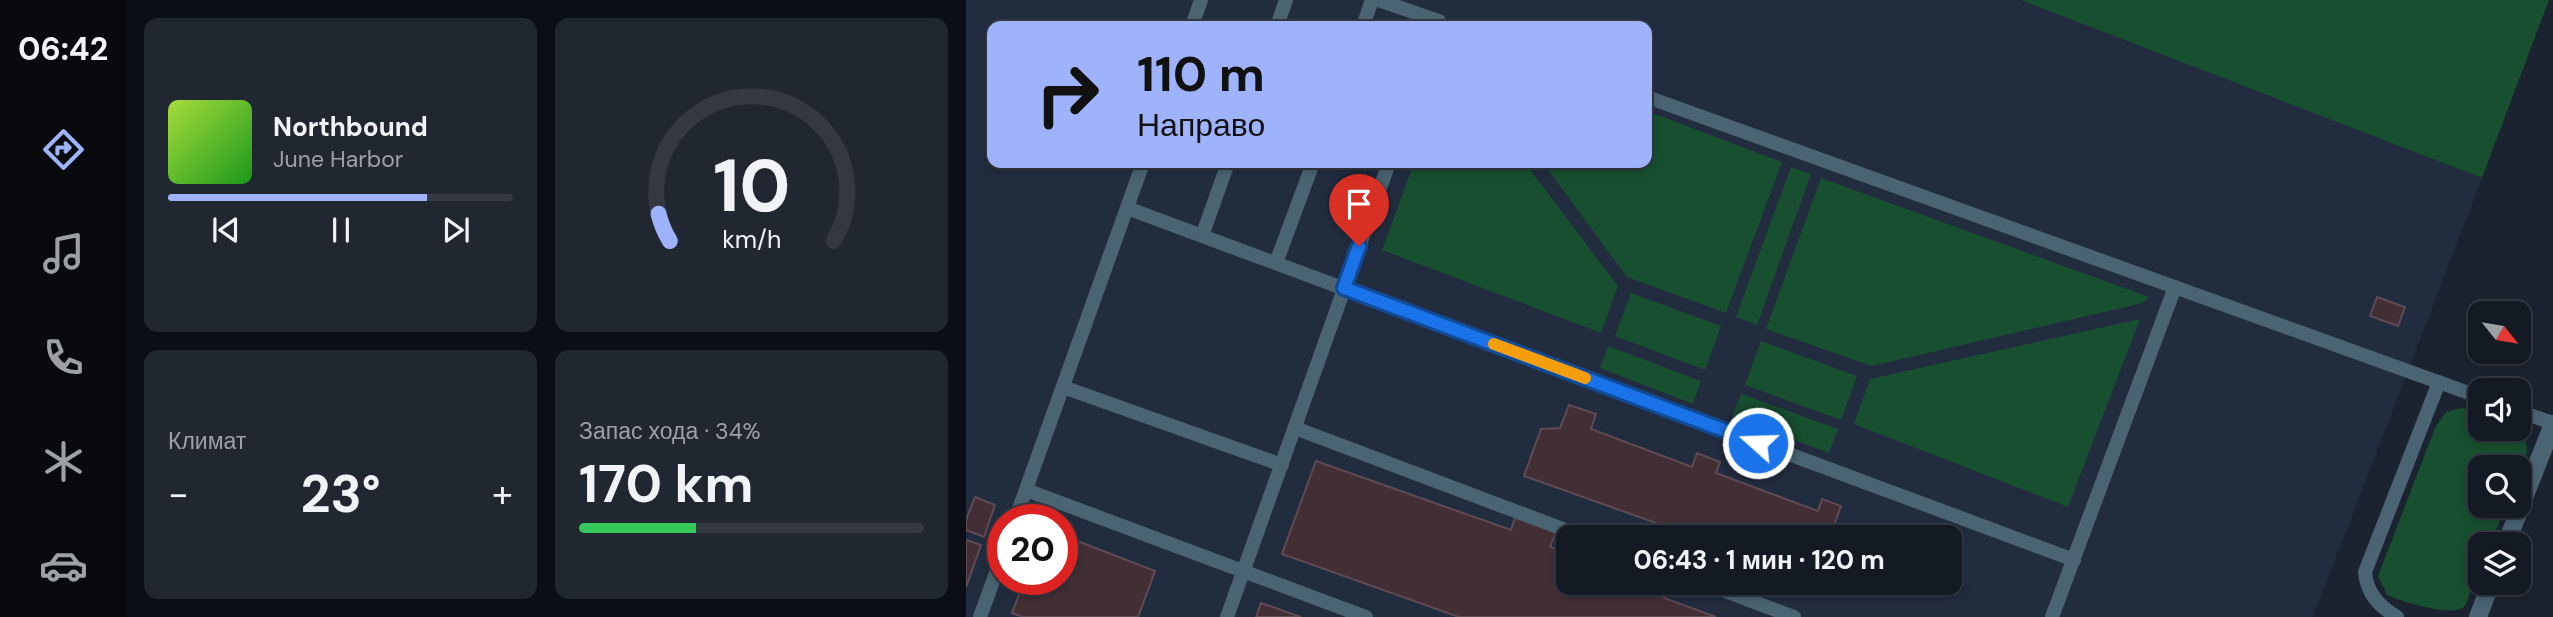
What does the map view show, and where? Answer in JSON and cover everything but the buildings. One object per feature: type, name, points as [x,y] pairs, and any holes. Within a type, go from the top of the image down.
[{"type":"street","points":[[2511,532],[2553,423]]},
{"type":"street","points":[[2478,617],[2486,595]]},
{"type":"lane","points":[[1194,21],[1201,0]]},
{"type":"lane","points":[[1279,21],[1286,0]]},
{"type":"lane","points":[[1365,21],[1372,0]]},
{"type":"lane","points":[[1378,0],[1432,21]]},
{"type":"lane","points":[[1652,99],[2468,393]]},
{"type":"lane","points":[[1021,504],[1141,168]]},
{"type":"lane","points":[[1202,236],[1226,168]]},
{"type":"lane","points":[[1276,263],[1311,168]]},
{"type":"lane","points":[[1227,617],[1387,168]]},
{"type":"lane","points":[[1127,208],[2074,560]]},
{"type":"lane","points":[[2052,617],[2175,287]]},
{"type":"lane","points":[[2397,617],[2381,607],[2366,587],[2365,572],[2439,382]]},
{"type":"lane","points":[[1063,387],[1282,465]]},
{"type":"lane","points":[[2531,415],[2553,423]]},
{"type":"lane","points":[[1295,428],[1556,526]]},
{"type":"lane","points":[[1026,490],[1366,617]]},
{"type":"lane","points":[[980,617],[988,595]]},
{"type":"lane","points":[[1736,595],[1794,617]]},
{"type":"shaded area","points":[[966,0],[2024,0],[2482,178],[2313,617],[966,617]]},
{"type":"green space","points":[[2021,0],[2549,0],[2482,178]]},
{"type":"green space","points":[[1652,113],[1782,162],[1726,313],[1627,277],[1547,168],[1652,168]]},
{"type":"green space","points":[[1791,167],[1811,174],[1757,325],[1736,317]]},
{"type":"green space","points":[[1412,168],[1529,168],[1618,286],[1601,333],[1382,250]]},
{"type":"green space","points":[[1821,178],[2149,297],[2143,303],[1872,366],[1766,329]]},
{"type":"green space","points":[[1631,293],[1721,326],[1705,370],[1615,336]]},
{"type":"green space","points":[[2140,319],[2068,507],[1854,424],[1870,379]]},
{"type":"green space","points":[[1761,341],[1857,376],[1841,420],[1745,385]]},
{"type":"green space","points":[[1608,346],[1701,381],[1693,404],[1600,368]]},
{"type":"green space","points":[[1741,394],[1838,429],[1829,453],[1732,417]]},
{"type":"green space","points":[[2461,408],[2468,409],[2468,441],[2525,441],[2527,447],[2526,455],[2468,455],[2468,518],[2501,518],[2495,532],[2468,532],[2469,595],[2464,607],[2457,610],[2415,605],[2387,595],[2378,576],[2435,428],[2446,412]]},
{"type":"slow traffic","points":[[1494,344],[1585,378]]},
{"type":"route","points":[[1359,246],[1344,288],[1758,443]]}]
